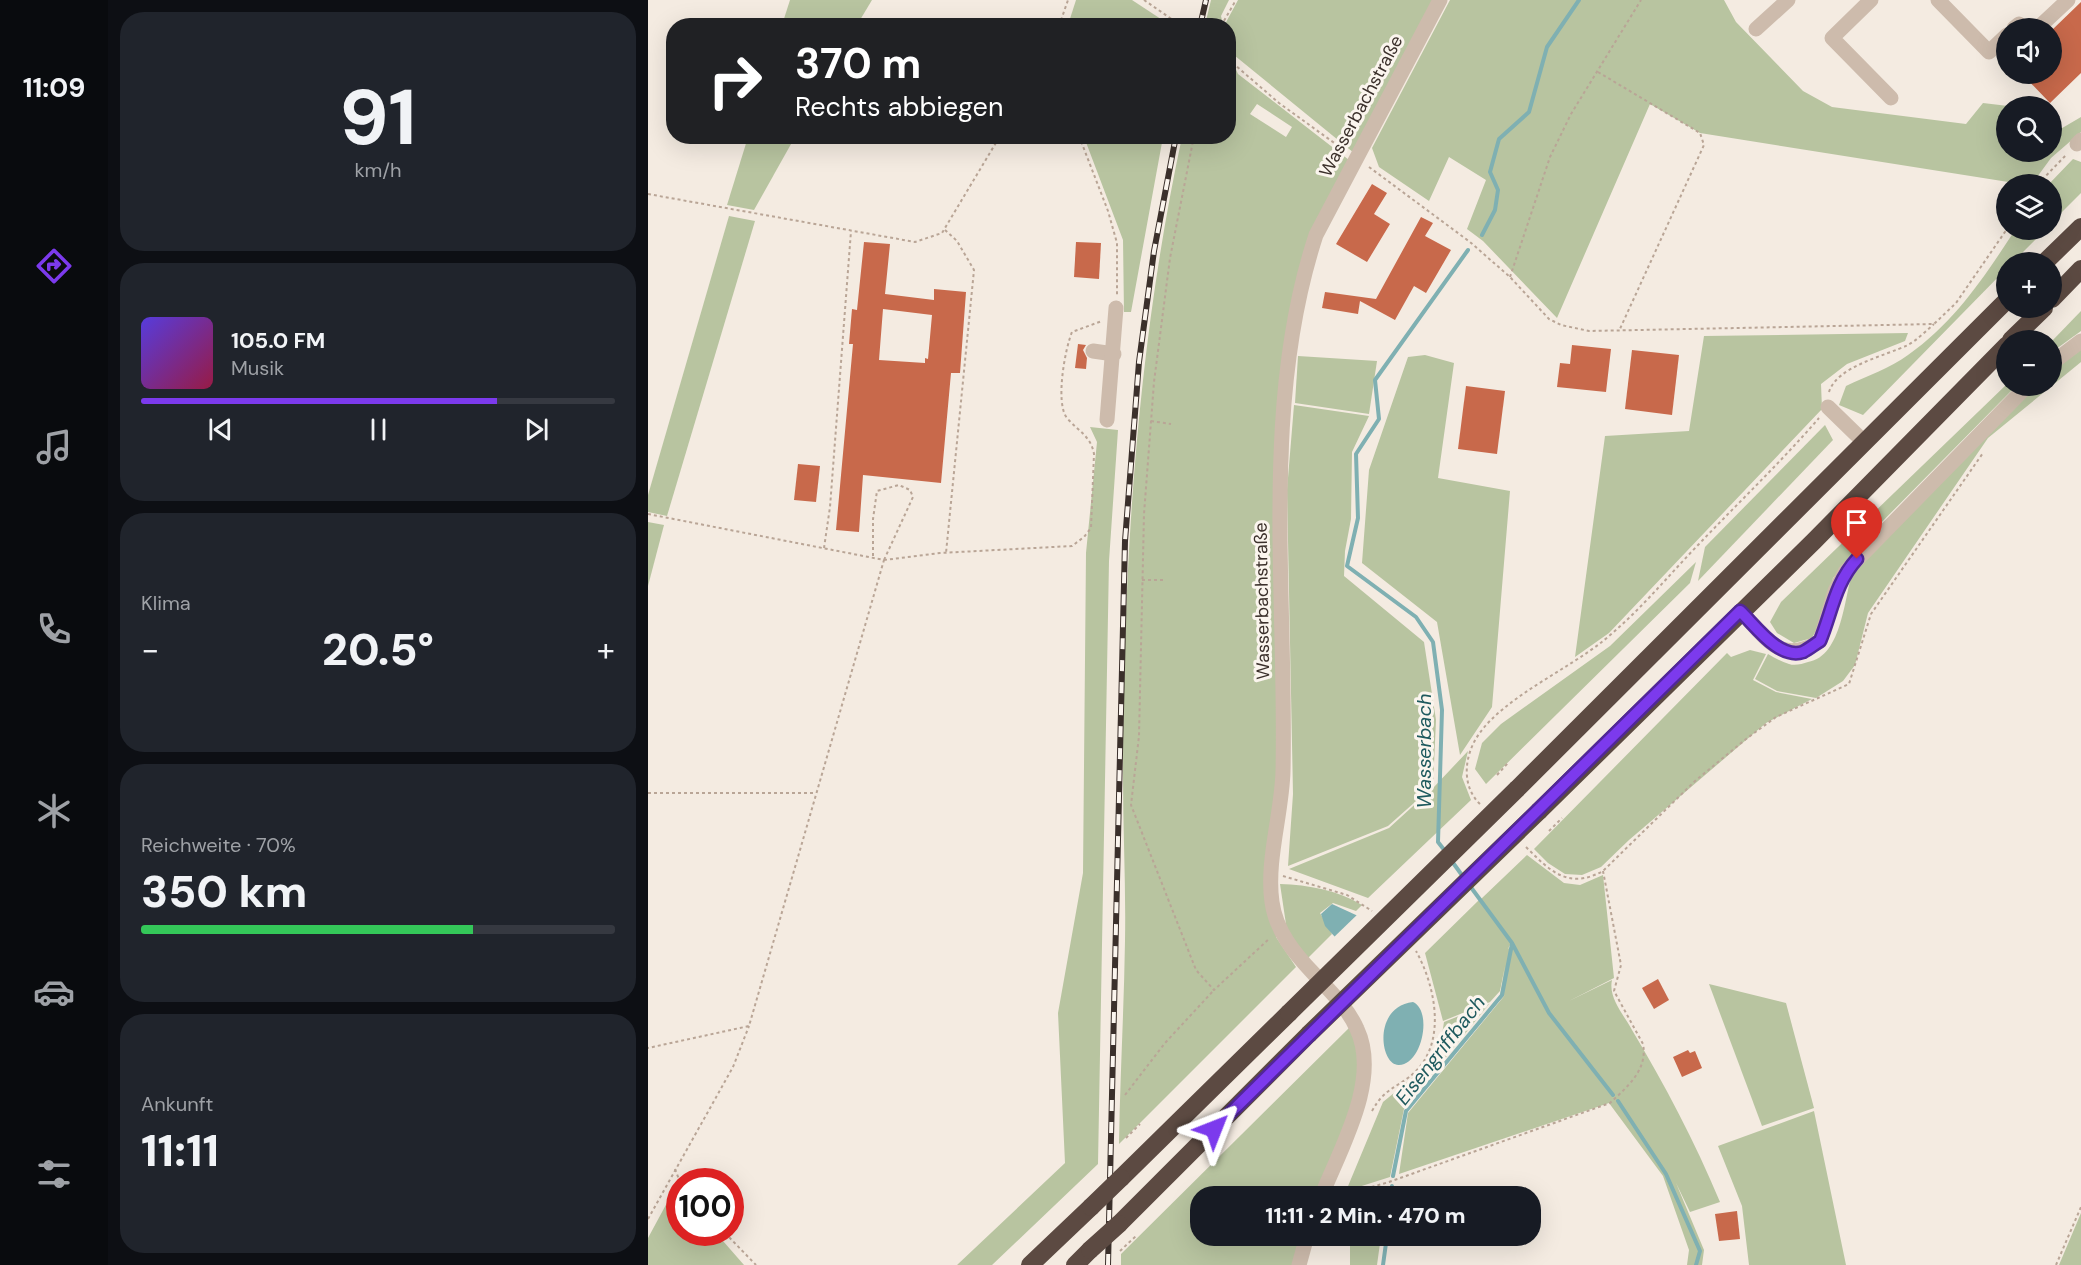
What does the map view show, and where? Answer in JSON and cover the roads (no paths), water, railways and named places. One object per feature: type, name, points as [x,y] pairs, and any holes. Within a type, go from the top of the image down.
[{"type":"highway","points":[[2055,252],[2081,227]]},
{"type":"highway","points":[[2062,289],[2081,269]]},
{"type":"highway","points":[[1030,1265],[1517,789],[1996,311]]},
{"type":"highway","points":[[2021,330],[2034,318]]},
{"type":"highway","points":[[1075,1265],[1740,611],[1815,541],[1996,356]]},
{"type":"street","name":"Wasserbachstraße","points":[[1326,1186],[1361,1095],[1365,1074],[1365,1055],[1358,1029],[1339,1001],[1305,965],[1280,931],[1271,897],[1283,772],[1280,514],[1292,343],[1305,268],[1317,235],[1440,0]]},
{"type":"street","points":[[1756,29],[1788,0]]},
{"type":"street","points":[[1871,0],[1832,38],[1891,98]]},
{"type":"street","points":[[1938,0],[1989,52],[1996,45]]},
{"type":"street","points":[[2049,18],[2068,0]]},
{"type":"street","points":[[1107,420],[1116,308]]},
{"type":"street","points":[[2062,355],[2081,341]]},
{"type":"street","points":[[1093,351],[1114,354]]},
{"type":"street","points":[[1740,611],[1774,644],[1786,652],[1802,652],[1820,641],[1835,591],[1845,572],[2017,396]]},
{"type":"street","points":[[1828,407],[1865,443]]},
{"type":"street","points":[[1299,1265],[1304,1246]]},
{"type":"water","points":[[1332,904],[1369,921],[1335,937],[1325,926],[1321,914]]},
{"type":"water","points":[[1413,1002],[1419,1007],[1422,1016],[1422,1037],[1414,1056],[1407,1063],[1399,1065],[1392,1063],[1384,1047],[1386,1024],[1391,1014],[1400,1006]]},
{"type":"waterway","name":"Wasserbach","points":[[1482,235],[1495,210],[1498,190],[1490,172],[1499,139],[1529,112],[1547,47],[1579,0]]},
{"type":"waterway","name":"Wasserbach","points":[[1445,851],[1438,842],[1442,710],[1433,642],[1416,617],[1347,566],[1358,518],[1356,454],[1379,419],[1375,380],[1468,250]]},
{"type":"waterway","name":"Wasserbach","points":[[1451,860],[1464,878]]},
{"type":"waterway","name":"Wasserbach","points":[[1470,886],[1512,943],[1549,1013],[1613,1095]]},
{"type":"waterway","name":"Eisengriffbach","points":[[1393,1176],[1406,1111],[1502,995],[1512,944]]},
{"type":"waterway","name":"Wasserbach","points":[[1618,1101],[1666,1174],[1700,1251],[1696,1265]]},
{"type":"waterway","name":"Eisengriffbach","points":[[1383,1265],[1386,1246]]},
{"type":"railway","points":[[1202,18],[1206,0]]},
{"type":"railway","points":[[1108,1265],[1125,541],[1139,362],[1154,251],[1174,144]]}]
